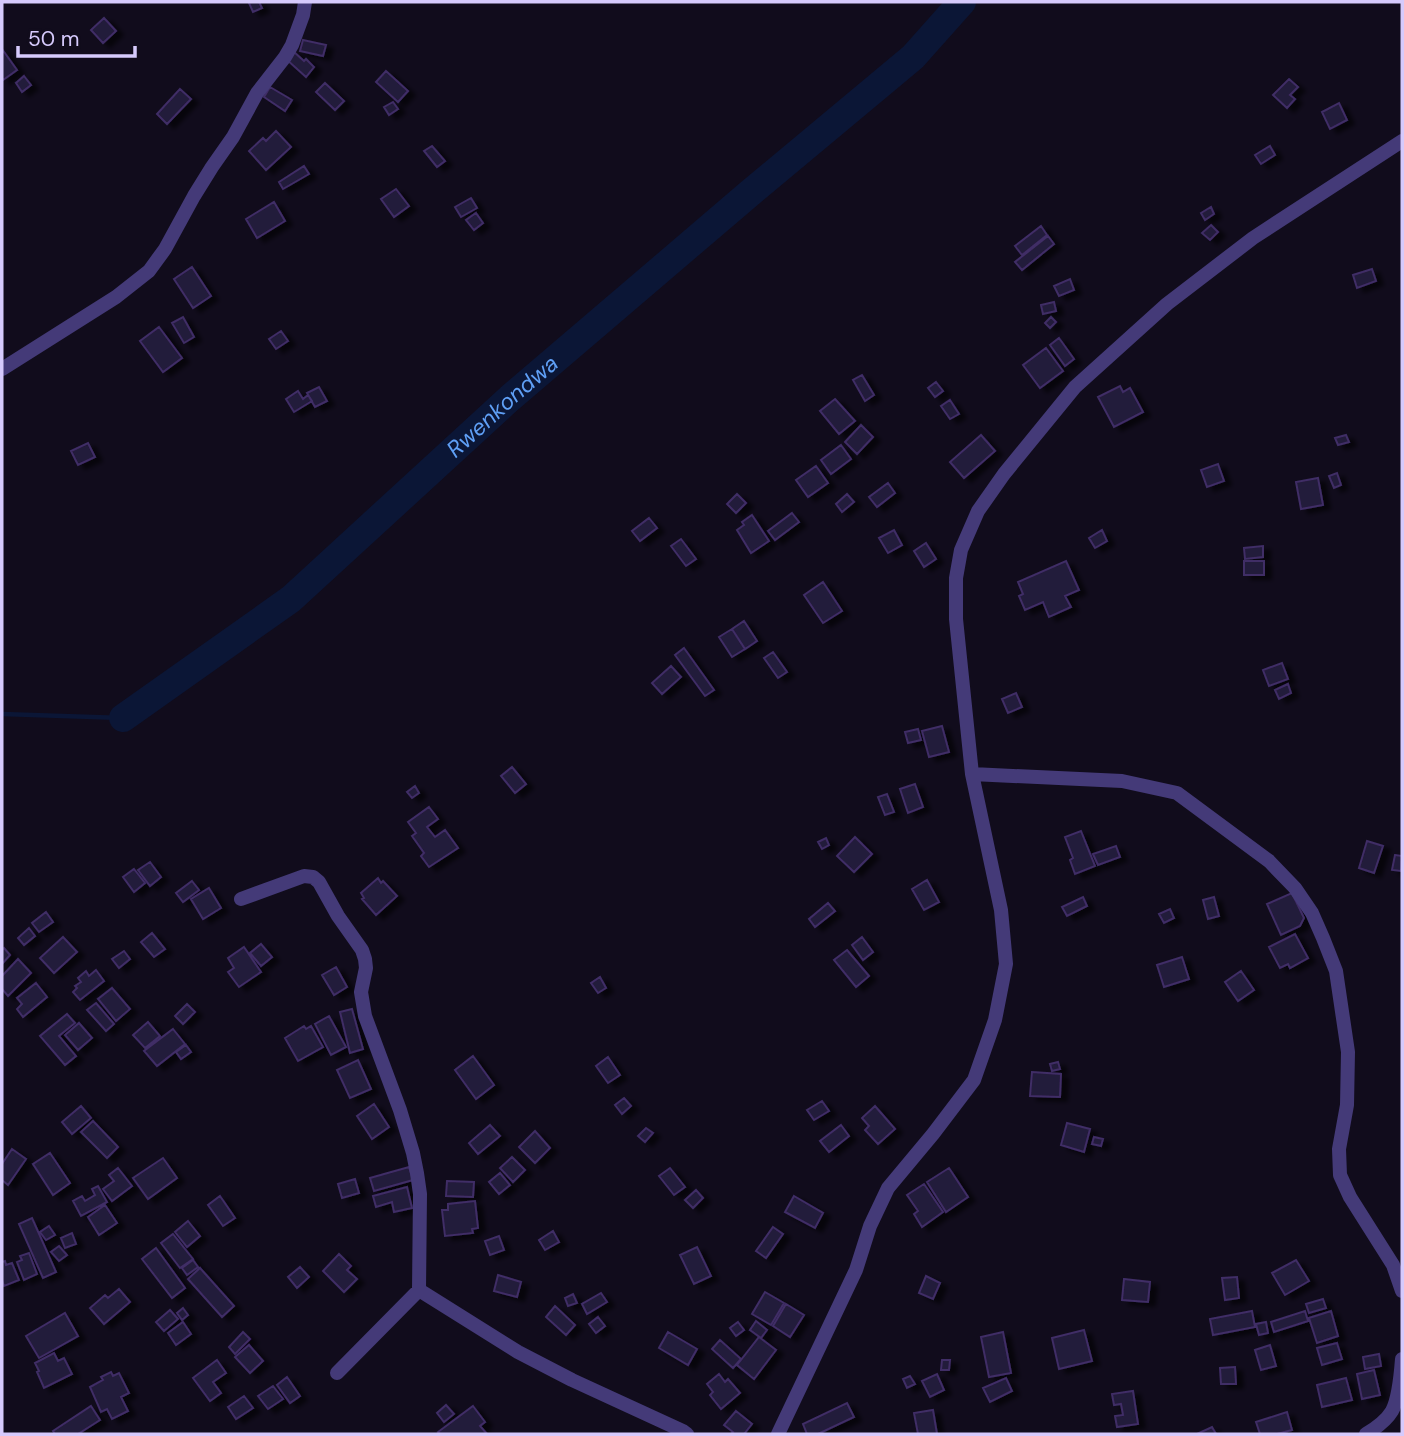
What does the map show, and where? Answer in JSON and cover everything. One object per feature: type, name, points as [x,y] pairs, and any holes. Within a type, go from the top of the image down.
[{"type":"street","points":[[2,369],[116,297],[149,271],[233,137],[257,93],[285,57],[303,15],[305,2]]},
{"type":"street","points":[[778,1434],[856,1270],[870,1226],[888,1188],[974,1080],[995,1020],[1006,964],[1001,910],[972,774],[956,619],[956,578],[961,550],[978,511],[1004,474],[1075,387],[1167,304],[1253,238],[1402,141]]},
{"type":"street","points":[[972,774],[1122,781],[1177,793],[1269,861],[1295,888],[1312,913],[1336,971],[1349,1052],[1347,1105],[1339,1149],[1340,1175],[1350,1197],[1392,1265],[1402,1292]]},
{"type":"street","points":[[240,899],[304,876],[313,877],[319,882],[338,916],[362,950],[366,968],[361,992],[365,1016],[413,1153],[419,1194],[419,1290],[337,1373]]},
{"type":"street","points":[[419,1290],[518,1352],[687,1434]]},
{"type":"street","points":[[1366,1434],[1378,1426],[1392,1410],[1402,1359]]},
{"type":"building","points":[[259,2],[262,8],[253,12],[249,3]]},
{"type":"building","points":[[104,18],[116,31],[103,43],[91,30]]},
{"type":"building","points":[[303,40],[326,45],[323,56],[300,51]]},
{"type":"building","points":[[2,49],[17,70],[3,80],[2,78]]},
{"type":"building","points":[[293,51],[314,67],[306,77],[286,59]]},
{"type":"building","points":[[386,71],[408,91],[398,102],[376,82]]},
{"type":"building","points":[[24,76],[31,85],[22,92],[16,83]]},
{"type":"building","points":[[1289,79],[1298,87],[1290,95],[1295,99],[1287,108],[1273,95]]},
{"type":"building","points":[[325,83],[344,101],[335,110],[316,92]]},
{"type":"building","points":[[270,87],[292,100],[285,111],[264,97]]},
{"type":"building","points":[[180,89],[191,99],[167,124],[157,114]]},
{"type":"building","points":[[393,102],[398,109],[389,115],[384,107]]},
{"type":"building","points":[[1339,103],[1347,120],[1330,129],[1322,112]]},
{"type":"building","points":[[276,131],[291,147],[266,170],[249,151],[263,138],[266,141]]},
{"type":"building","points":[[432,146],[445,161],[437,167],[424,151]]},
{"type":"building","points":[[1270,146],[1275,155],[1261,164],[1255,155]]},
{"type":"building","points":[[304,166],[309,174],[283,189],[279,182]]},
{"type":"building","points":[[396,189],[409,206],[394,217],[381,199]]},
{"type":"building","points":[[471,198],[477,208],[461,217],[455,207]]},
{"type":"building","points":[[274,202],[285,221],[257,238],[246,219]]},
{"type":"building","points":[[1211,207],[1214,214],[1205,220],[1201,213]]},
{"type":"building","points":[[476,213],[483,223],[474,230],[466,220]]},
{"type":"building","points":[[1211,225],[1218,232],[1210,240],[1202,233]]},
{"type":"building","points":[[1041,226],[1047,235],[1022,255],[1015,246]]},
{"type":"building","points":[[1048,236],[1054,244],[1022,270],[1015,262]]},
{"type":"building","points":[[192,267],[211,296],[193,308],[174,279]]},
{"type":"building","points":[[1372,269],[1376,281],[1357,288],[1353,275]]},
{"type":"building","points":[[1070,279],[1074,290],[1059,296],[1054,286]]},
{"type":"building","points":[[1054,302],[1056,311],[1043,314],[1041,305]]},
{"type":"building","points":[[183,317],[194,337],[184,343],[172,323]]},
{"type":"building","points":[[1051,317],[1056,322],[1050,328],[1045,323]]},
{"type":"building","points":[[159,327],[182,358],[163,372],[140,341]]},
{"type":"building","points":[[281,331],[288,341],[276,349],[269,339]]},
{"type":"building","points":[[1059,338],[1074,359],[1065,366],[1050,345]]},
{"type":"building","points":[[1046,348],[1063,371],[1040,388],[1023,365]]},
{"type":"building","points":[[862,375],[874,395],[865,401],[853,380]]},
{"type":"building","points":[[936,382],[943,391],[935,397],[928,388]]},
{"type":"building","points":[[1120,386],[1123,392],[1130,388],[1143,412],[1114,427],[1098,397]]},
{"type":"building","points":[[319,387],[327,401],[315,407],[307,393]]},
{"type":"building","points":[[298,391],[303,399],[308,395],[312,401],[294,412],[286,399]]},
{"type":"building","points":[[835,399],[855,421],[839,434],[820,411]]},
{"type":"building","points":[[950,400],[959,414],[950,419],[941,406]]},
{"type":"building","points":[[861,425],[873,437],[857,454],[845,442]]},
{"type":"building","points":[[981,435],[995,451],[964,478],[950,462]]},
{"type":"building","points":[[1346,435],[1349,442],[1338,445],[1335,438]]},
{"type":"building","points":[[88,443],[95,457],[78,465],[71,451]]},
{"type":"building","points":[[841,445],[851,459],[831,474],[821,460]]},
{"type":"building","points":[[1218,464],[1224,481],[1207,487],[1201,470]]},
{"type":"building","points":[[816,466],[828,483],[808,497],[796,480]]},
{"type":"building","points":[[1337,473],[1341,485],[1334,488],[1329,476]]},
{"type":"building","points":[[1318,478],[1323,505],[1301,509],[1296,482]]},
{"type":"building","points":[[888,483],[895,493],[877,507],[869,497]]},
{"type":"building","points":[[737,494],[746,503],[736,513],[727,504]]},
{"type":"building","points":[[847,494],[854,502],[842,512],[836,504]]},
{"type":"building","points":[[792,513],[799,522],[775,540],[768,531]]},
{"type":"building","points":[[752,515],[769,541],[751,553],[737,530],[744,525],[742,522]]},
{"type":"building","points":[[649,518],[657,528],[640,541],[632,531]]},
{"type":"building","points":[[894,530],[902,545],[888,553],[879,538]]},
{"type":"building","points":[[1102,530],[1107,541],[1095,548],[1089,538]]},
{"type":"building","points":[[681,539],[696,559],[686,566],[671,546]]},
{"type":"building","points":[[926,543],[936,559],[924,567],[914,551]]},
{"type":"building","points":[[1263,546],[1263,557],[1245,559],[1244,548]]},
{"type":"building","points":[[1066,561],[1079,590],[1065,596],[1071,607],[1049,617],[1043,602],[1025,610],[1019,596],[1023,594],[1018,582]]},
{"type":"building","points":[[1244,561],[1264,561],[1264,575],[1244,575]]},
{"type":"building","points":[[823,582],[842,611],[823,623],[804,595]]},
{"type":"building","points":[[744,621],[757,641],[745,649],[732,629]]},
{"type":"building","points":[[732,629],[745,649],[732,657],[719,637]]},
{"type":"building","points":[[684,648],[714,690],[705,696],[675,655]]},
{"type":"building","points":[[773,652],[787,672],[778,678],[764,658]]},
{"type":"building","points":[[1282,663],[1288,679],[1269,686],[1263,670]]},
{"type":"building","points":[[671,666],[681,677],[662,694],[652,683]]},
{"type":"building","points":[[1288,684],[1291,693],[1279,699],[1275,690]]},
{"type":"building","points":[[1016,693],[1022,707],[1008,713],[1002,699]]},
{"type":"building","points":[[942,726],[949,752],[929,757],[922,731]]},
{"type":"building","points":[[918,729],[921,740],[908,743],[905,732]]},
{"type":"building","points":[[512,767],[526,784],[515,793],[501,776]]},
{"type":"building","points":[[915,784],[923,807],[908,813],[900,789]]},
{"type":"building","points":[[415,786],[419,793],[412,798],[407,792]]},
{"type":"building","points":[[887,794],[894,812],[885,815],[878,797]]},
{"type":"building","points":[[429,807],[438,819],[427,827],[435,837],[445,830],[458,848],[429,867],[421,856],[424,853],[412,836],[416,833],[408,822]]},
{"type":"building","points":[[1081,831],[1095,866],[1075,874],[1070,860],[1073,858],[1065,837]]},
{"type":"building","points":[[855,837],[872,854],[854,872],[837,856]]},
{"type":"building","points":[[826,838],[829,845],[822,849],[818,842]]},
{"type":"building","points":[[1367,841],[1383,846],[1374,873],[1359,868]]},
{"type":"building","points":[[1116,846],[1120,857],[1098,865],[1093,854]]},
{"type":"building","points":[[1395,855],[1402,856],[1401,871],[1392,870]]},
{"type":"building","points":[[150,862],[161,877],[150,886],[138,870]]},
{"type":"building","points":[[134,869],[145,883],[134,892],[123,877]]},
{"type":"building","points":[[378,878],[397,896],[376,915],[362,899],[364,898],[361,893]]},
{"type":"building","points":[[927,880],[939,902],[924,910],[912,889]]},
{"type":"building","points":[[192,881],[199,890],[183,902],[176,893]]},
{"type":"building","points":[[209,888],[221,908],[203,919],[191,899]]},
{"type":"building","points":[[1292,893],[1304,918],[1300,926],[1281,935],[1267,904]]},
{"type":"building","points":[[1083,897],[1087,906],[1067,916],[1062,907]]},
{"type":"building","points":[[1214,897],[1219,916],[1208,919],[1203,900]]},
{"type":"building","points":[[828,903],[835,911],[815,927],[809,919]]},
{"type":"building","points":[[1170,909],[1174,918],[1164,923],[1159,914]]},
{"type":"building","points":[[46,912],[53,922],[39,932],[32,923]]},
{"type":"building","points":[[29,928],[35,936],[24,945],[18,938]]},
{"type":"building","points":[[152,933],[165,949],[154,957],[141,942]]},
{"type":"building","points":[[1295,934],[1308,958],[1290,968],[1288,964],[1280,968],[1269,947]]},
{"type":"building","points":[[63,937],[77,952],[54,973],[40,958]]},
{"type":"building","points":[[862,937],[873,952],[863,960],[852,945]]},
{"type":"building","points":[[261,944],[272,957],[261,966],[250,953]]},
{"type":"building","points":[[244,947],[261,972],[239,987],[228,972],[234,968],[228,958]]},
{"type":"building","points":[[4,948],[10,955],[2,964],[2,950]]},
{"type":"building","points":[[847,950],[869,976],[856,987],[834,960]]},
{"type":"building","points":[[124,951],[130,959],[119,968],[112,959]]},
{"type":"building","points":[[1182,957],[1189,979],[1164,987],[1157,965]]},
{"type":"building","points":[[18,959],[31,973],[8,996],[2,989],[2,976]]},
{"type":"building","points":[[336,967],[347,987],[334,995],[322,975]]},
{"type":"building","points":[[96,970],[104,981],[80,1000],[73,992],[77,988],[75,986],[81,982],[78,978],[86,971],[89,976]]},
{"type":"building","points":[[1241,971],[1254,990],[1238,1001],[1225,982]]},
{"type":"building","points":[[600,977],[606,988],[598,993],[591,983]]},
{"type":"building","points":[[36,983],[47,997],[23,1017],[17,1009],[22,1004],[17,998]]},
{"type":"building","points":[[112,988],[130,1009],[116,1021],[98,999]]},
{"type":"building","points":[[96,1003],[114,1024],[106,1031],[87,1010]]},
{"type":"building","points":[[187,1004],[195,1012],[183,1024],[175,1016]]},
{"type":"building","points":[[352,1009],[363,1049],[350,1053],[340,1012]]},
{"type":"building","points":[[67,1014],[75,1023],[59,1036],[76,1056],[65,1065],[40,1036]]},
{"type":"building","points":[[329,1016],[346,1047],[331,1055],[315,1024]]},
{"type":"building","points":[[148,1022],[160,1036],[145,1048],[133,1035]]},
{"type":"building","points":[[79,1023],[92,1038],[78,1050],[65,1035]]},
{"type":"building","points":[[304,1026],[306,1029],[311,1026],[323,1047],[298,1061],[285,1038]]},
{"type":"building","points":[[173,1029],[185,1044],[157,1066],[144,1051]]},
{"type":"building","points":[[186,1045],[191,1052],[181,1059],[176,1052]]},
{"type":"building","points":[[473,1056],[494,1085],[476,1099],[455,1070]]},
{"type":"building","points":[[608,1057],[620,1075],[608,1083],[596,1066]]},
{"type":"building","points":[[358,1060],[371,1089],[350,1098],[337,1070]]},
{"type":"building","points":[[1058,1062],[1060,1069],[1052,1071],[1050,1064]]},
{"type":"building","points":[[1032,1072],[1061,1074],[1060,1097],[1030,1096]]},
{"type":"building","points":[[624,1098],[631,1106],[622,1114],[615,1105]]},
{"type":"building","points":[[822,1101],[829,1111],[814,1120],[807,1110]]},
{"type":"building","points":[[374,1104],[389,1127],[372,1139],[357,1116]]},
{"type":"building","points":[[81,1106],[91,1118],[72,1134],[62,1122]]},
{"type":"building","points":[[875,1106],[895,1129],[878,1144],[865,1130],[869,1126],[862,1118]]},
{"type":"building","points":[[93,1121],[118,1147],[107,1158],[81,1132]]},
{"type":"building","points":[[1067,1123],[1090,1129],[1084,1152],[1061,1145]]},
{"type":"building","points":[[490,1125],[500,1136],[478,1154],[469,1143]]},
{"type":"building","points":[[841,1125],[849,1136],[829,1152],[820,1141]]},
{"type":"building","points":[[646,1128],[653,1133],[645,1142],[638,1136]]},
{"type":"building","points":[[535,1131],[550,1148],[535,1163],[519,1147]]},
{"type":"building","points":[[1094,1137],[1103,1139],[1101,1146],[1092,1144]]},
{"type":"building","points":[[12,1149],[26,1159],[8,1185],[2,1180],[2,1164]]},
{"type":"building","points":[[50,1153],[70,1183],[53,1195],[33,1164]]},
{"type":"building","points":[[512,1157],[525,1170],[513,1182],[500,1168]]},
{"type":"building","points":[[163,1158],[177,1178],[148,1199],[133,1178]]},
{"type":"building","points":[[409,1167],[413,1180],[374,1191],[370,1178]]},
{"type":"building","points":[[118,1168],[132,1186],[112,1201],[103,1189],[114,1181],[109,1175]]},
{"type":"building","points":[[670,1168],[685,1187],[674,1195],[659,1176]]},
{"type":"building","points":[[949,1168],[968,1197],[946,1212],[927,1182]]},
{"type":"building","points":[[500,1173],[510,1185],[499,1194],[489,1182]]},
{"type":"building","points":[[355,1179],[359,1193],[342,1198],[338,1184]]},
{"type":"building","points":[[447,1181],[474,1182],[473,1197],[446,1196]]},
{"type":"building","points":[[924,1184],[943,1212],[922,1227],[914,1214],[918,1211],[907,1195]]},
{"type":"building","points":[[98,1186],[107,1202],[81,1216],[73,1201],[82,1196],[85,1201],[95,1195],[92,1189]]},
{"type":"building","points":[[407,1187],[412,1208],[394,1212],[392,1202],[376,1207],[373,1196]]},
{"type":"building","points":[[696,1190],[703,1198],[693,1208],[685,1200]]},
{"type":"building","points":[[220,1196],[235,1218],[223,1226],[208,1205]]},
{"type":"building","points":[[794,1196],[823,1213],[815,1228],[785,1212]]},
{"type":"building","points":[[475,1201],[478,1228],[472,1229],[473,1233],[445,1236],[442,1210],[448,1210],[448,1204]]},
{"type":"building","points":[[105,1205],[117,1223],[99,1235],[88,1217]]},
{"type":"building","points":[[32,1218],[56,1272],[43,1278],[19,1224]]},
{"type":"building","points":[[188,1221],[200,1236],[187,1247],[175,1232]]},
{"type":"building","points":[[49,1226],[55,1235],[46,1240],[40,1232]]},
{"type":"building","points":[[773,1227],[783,1234],[766,1258],[756,1251]]},
{"type":"building","points":[[553,1231],[559,1242],[545,1250],[539,1240]]},
{"type":"building","points":[[72,1233],[76,1244],[65,1248],[61,1238]]},
{"type":"building","points":[[173,1234],[193,1259],[180,1268],[161,1243]]},
{"type":"building","points":[[499,1236],[504,1250],[490,1255],[485,1241]]},
{"type":"building","points":[[59,1246],[67,1255],[59,1261],[51,1252]]},
{"type":"building","points":[[697,1247],[711,1276],[694,1284],[680,1255]]},
{"type":"building","points":[[156,1248],[185,1288],[172,1298],[142,1259]]},
{"type":"building","points":[[29,1253],[37,1274],[24,1280],[17,1262],[22,1260],[20,1256]]},
{"type":"building","points":[[339,1254],[351,1266],[347,1270],[357,1279],[344,1292],[323,1271]]},
{"type":"building","points":[[193,1260],[198,1267],[187,1275],[182,1268]]},
{"type":"building","points":[[1296,1260],[1309,1281],[1285,1295],[1272,1273]]},
{"type":"building","points":[[5,1261],[6,1265],[12,1263],[19,1280],[4,1286],[2,1262]]},
{"type":"building","points":[[300,1267],[309,1277],[297,1288],[288,1277]]},
{"type":"building","points":[[200,1268],[234,1306],[222,1317],[188,1279]]},
{"type":"building","points":[[498,1275],[521,1282],[517,1297],[494,1291]]},
{"type":"building","points":[[926,1276],[940,1283],[933,1299],[919,1293]]},
{"type":"building","points":[[1237,1277],[1239,1298],[1225,1300],[1222,1278]]},
{"type":"building","points":[[1124,1279],[1150,1282],[1148,1302],[1122,1300]]},
{"type":"building","points":[[119,1289],[130,1302],[104,1324],[90,1308],[105,1295],[108,1298]]},
{"type":"building","points":[[765,1292],[784,1303],[771,1325],[752,1314]]},
{"type":"building","points":[[601,1293],[607,1302],[587,1314],[582,1304]]},
{"type":"building","points":[[573,1294],[577,1303],[568,1306],[565,1298]]},
{"type":"building","points":[[1323,1299],[1326,1308],[1309,1313],[1306,1304]]},
{"type":"building","points":[[786,1304],[804,1315],[790,1337],[773,1326]]},
{"type":"building","points":[[555,1306],[575,1325],[566,1335],[546,1317]]},
{"type":"building","points":[[183,1308],[188,1315],[182,1320],[177,1313]]},
{"type":"building","points":[[170,1310],[178,1319],[164,1331],[156,1322]]},
{"type":"building","points":[[1252,1311],[1255,1327],[1213,1335],[1210,1319]]},
{"type":"building","points":[[1305,1311],[1308,1321],[1274,1332],[1271,1322]]},
{"type":"building","points":[[1331,1311],[1338,1336],[1317,1343],[1309,1318]]},
{"type":"building","points":[[65,1313],[78,1336],[39,1358],[26,1336]]},
{"type":"building","points":[[598,1317],[605,1326],[596,1333],[589,1324]]},
{"type":"building","points":[[756,1321],[767,1330],[761,1338],[750,1330]]},
{"type":"building","points":[[183,1322],[191,1334],[176,1345],[168,1333]]},
{"type":"building","points":[[738,1322],[744,1330],[736,1336],[730,1328]]},
{"type":"building","points":[[1266,1322],[1268,1333],[1259,1335],[1256,1324]]},
{"type":"building","points":[[1084,1330],[1092,1361],[1059,1369],[1052,1338]]},
{"type":"building","points":[[243,1332],[250,1339],[235,1354],[229,1347]]},
{"type":"building","points":[[668,1332],[697,1349],[688,1365],[659,1348]]},
{"type":"building","points":[[1003,1332],[1011,1373],[989,1377],[981,1337]]},
{"type":"building","points":[[759,1337],[776,1350],[754,1379],[737,1365]]},
{"type":"building","points":[[720,1340],[741,1359],[733,1368],[712,1349]]},
{"type":"building","points":[[1337,1343],[1342,1359],[1322,1365],[1317,1348]]},
{"type":"building","points":[[249,1345],[263,1361],[250,1373],[235,1357]]},
{"type":"building","points":[[1270,1345],[1276,1366],[1261,1370],[1255,1350]]},
{"type":"building","points":[[54,1353],[58,1361],[64,1358],[72,1374],[44,1388],[35,1363]]},
{"type":"building","points":[[1379,1354],[1381,1366],[1365,1369],[1363,1357]]},
{"type":"building","points":[[217,1360],[226,1373],[213,1382],[221,1393],[210,1401],[193,1378]]},
{"type":"building","points":[[942,1360],[950,1360],[949,1370],[941,1370]]},
{"type":"building","points":[[1235,1367],[1236,1384],[1221,1384],[1220,1368]]},
{"type":"building","points":[[1374,1370],[1380,1395],[1362,1399],[1357,1374]]},
{"type":"building","points":[[111,1372],[113,1376],[119,1373],[129,1393],[121,1397],[128,1411],[112,1419],[107,1409],[101,1412],[90,1387]]},
{"type":"building","points":[[719,1374],[725,1382],[728,1379],[740,1393],[721,1409],[710,1395],[713,1392],[707,1384]]},
{"type":"building","points":[[937,1374],[944,1390],[930,1397],[922,1381]]},
{"type":"building","points":[[910,1376],[915,1384],[907,1388],[903,1379]]},
{"type":"building","points":[[287,1377],[300,1396],[290,1403],[277,1385]]},
{"type":"building","points":[[1006,1378],[1012,1391],[990,1402],[983,1388]]},
{"type":"building","points":[[1346,1378],[1352,1400],[1322,1407],[1317,1385]]},
{"type":"building","points":[[273,1386],[283,1399],[268,1409],[258,1396]]},
{"type":"building","points":[[1133,1391],[1138,1424],[1117,1427],[1115,1416],[1123,1415],[1121,1404],[1114,1405],[1112,1394]]},
{"type":"building","points":[[244,1396],[253,1408],[236,1419],[228,1407]]},
{"type":"building","points":[[847,1403],[854,1417],[818,1434],[807,1434],[803,1424]]},
{"type":"building","points":[[446,1405],[454,1414],[444,1422],[437,1413]]},
{"type":"building","points":[[91,1406],[100,1420],[78,1434],[55,1434],[53,1431]]},
{"type":"building","points":[[473,1406],[485,1422],[480,1426],[487,1434],[438,1432]]},
{"type":"building","points":[[933,1410],[937,1434],[918,1434],[914,1413]]},
{"type":"building","points":[[736,1411],[752,1424],[744,1434],[731,1434],[733,1432],[724,1425]]},
{"type":"building","points":[[1287,1412],[1292,1430],[1277,1434],[1260,1434],[1256,1422]]},
{"type":"building","points":[[1212,1427],[1216,1434],[1197,1434]]},
{"type":"waterway","name":"Rwenkondwa","points":[[123,718],[291,599],[510,398],[913,57],[962,2]]},
{"type":"waterway","name":"Rwenkondwa","points":[[2,714],[123,718]]}]
